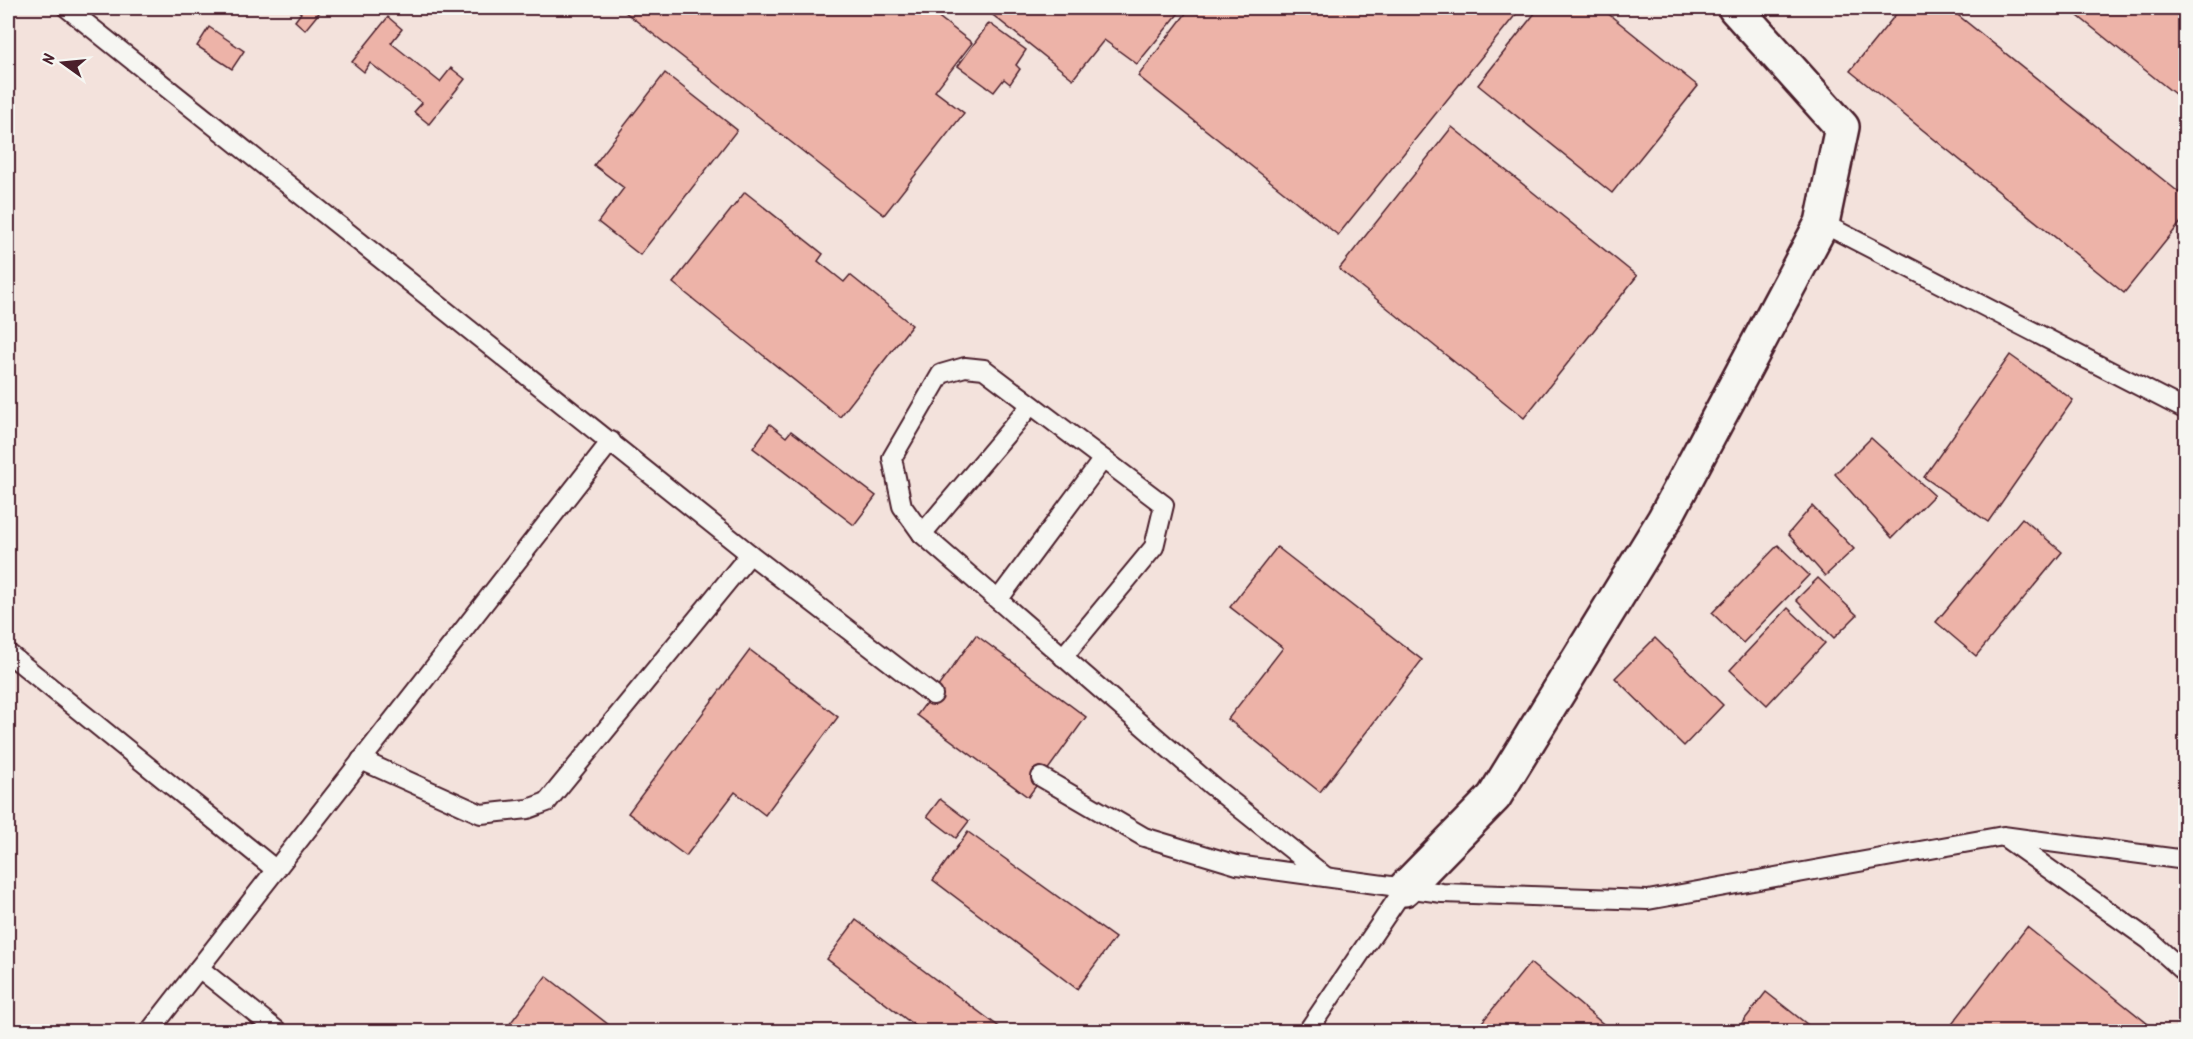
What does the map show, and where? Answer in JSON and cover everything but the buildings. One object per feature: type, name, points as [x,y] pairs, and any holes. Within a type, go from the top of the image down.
[{"type":"street","points":[[1404,889],[1494,797],[1664,520],[1822,223],[1842,127],[1734,8]]},
{"type":"lane","points":[[67,8],[750,554],[933,695]]},
{"type":"lane","points":[[1822,223],[2186,410]]},
{"type":"lane","points":[[1063,657],[1154,547],[1164,505],[984,369],[965,367],[941,374],[892,458],[902,506],[922,534],[999,600],[1063,657],[1211,785],[1328,878]]},
{"type":"lane","points":[[922,534],[1031,405]]},
{"type":"lane","points":[[149,1032],[611,441]]},
{"type":"lane","points":[[999,600],[1103,459]]},
{"type":"lane","points":[[361,760],[481,814],[528,808],[546,802],[750,554]]},
{"type":"lane","points":[[8,653],[276,870]]},
{"type":"lane","points":[[1041,777],[1144,837],[1237,865],[1442,893],[1648,900],[2003,836],[2186,860]]},
{"type":"lane","points":[[2003,836],[2149,940],[2186,973]]},
{"type":"lane","points":[[1307,1032],[1404,889]]},
{"type":"lane","points":[[199,968],[279,1032]]},
{"type":"shaded area","points":[[8,8],[2185,8],[2185,1031],[8,1031]]}]
